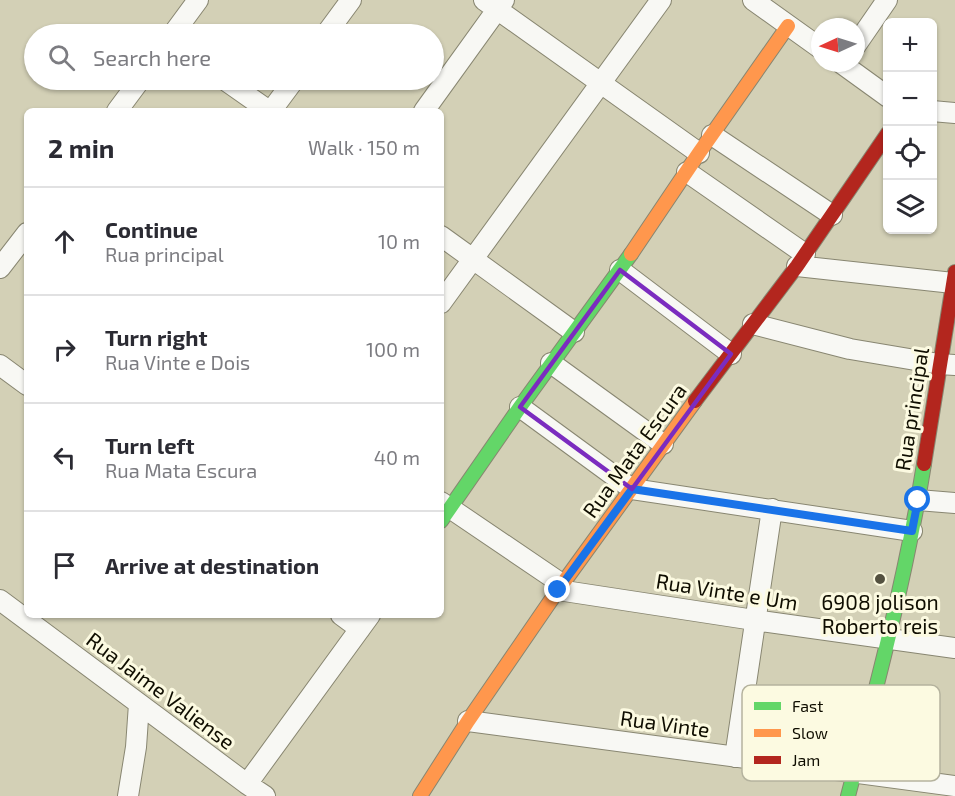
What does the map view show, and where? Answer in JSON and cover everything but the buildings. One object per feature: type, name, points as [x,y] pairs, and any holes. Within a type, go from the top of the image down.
[{"type":"street","points":[[180,24],[198,0]]},
{"type":"street","points":[[333,24],[351,0]]},
{"type":"street","points":[[444,299],[661,0]]},
{"type":"street","points":[[753,0],[811,42]]},
{"type":"street","points":[[865,32],[886,0]]},
{"type":"street","points":[[444,81],[495,3],[699,153]]},
{"type":"street","points":[[560,587],[444,511],[620,270],[789,26]]},
{"type":"street","points":[[855,72],[883,92]]},
{"type":"street","points":[[119,108],[133,90]]},
{"type":"street","points":[[240,90],[266,108]]},
{"type":"street","points":[[272,108],[286,90]]},
{"type":"street","points":[[426,108],[438,90]]},
{"type":"street","points":[[937,111],[955,113]]},
{"type":"street","points":[[712,135],[832,215]]},
{"type":"street","name":"Rua Mata Escura","points":[[420,796],[468,721],[560,587],[663,444],[801,260],[883,140]]},
{"type":"street","points":[[687,172],[801,260],[954,278]]},
{"type":"street","points":[[0,268],[24,237]]},
{"type":"street","points":[[444,238],[574,332]]},
{"type":"street","points":[[620,270],[731,354]]},
{"type":"street","name":"Rua principal","points":[[878,685],[890,640],[947,364],[954,278]]},
{"type":"street","points":[[753,324],[850,349],[947,364]]},
{"type":"street","points":[[551,363],[663,444]]},
{"type":"street","points":[[0,365],[24,383]]},
{"type":"street","points":[[520,407],[632,489],[912,531]]},
{"type":"street","points":[[918,500],[955,503]]},
{"type":"street","points":[[745,685],[772,509]]},
{"type":"street","name":"Rua Vinte e Um","points":[[560,587],[754,620],[955,648]]},
{"type":"street","name":"Rua Jaime Valiense","points":[[0,600],[24,618]]},
{"type":"street","name":"Rua Jaime Valiense","points":[[24,618],[265,796]]},
{"type":"street","points":[[247,784],[365,622]]},
{"type":"street","points":[[128,796],[136,747],[139,704]]},
{"type":"street","points":[[735,757],[742,707]]},
{"type":"street","name":"Rua Vinte","points":[[468,721],[742,758]]},
{"type":"street","name":"Rua principal","points":[[848,796],[852,781]]},
{"type":"street","name":"Rua Vinte","points":[[919,781],[955,786]]},
{"type":"highlighted area","points":[[620,270],[731,354],[632,489],[520,407]]},
{"type":"traffic: fast","points":[[444,517],[631,254]]},
{"type":"traffic: fast","points":[[877,685],[900,589],[924,464]]},
{"type":"traffic: fast","points":[[848,796],[852,781]]},
{"type":"traffic: slow","points":[[631,254],[788,26]]},
{"type":"traffic: slow","points":[[420,796],[468,721],[558,590],[695,401]]},
{"type":"traffic: jam","points":[[695,401],[797,266],[883,140]]},
{"type":"traffic: jam","points":[[924,464],[955,272]]},
{"type":"place","name":"6908 jolison Roberto reis","points":[[880,579]]},
{"type":"route","points":[[558,590],[632,489],[912,531],[918,500]]}]
